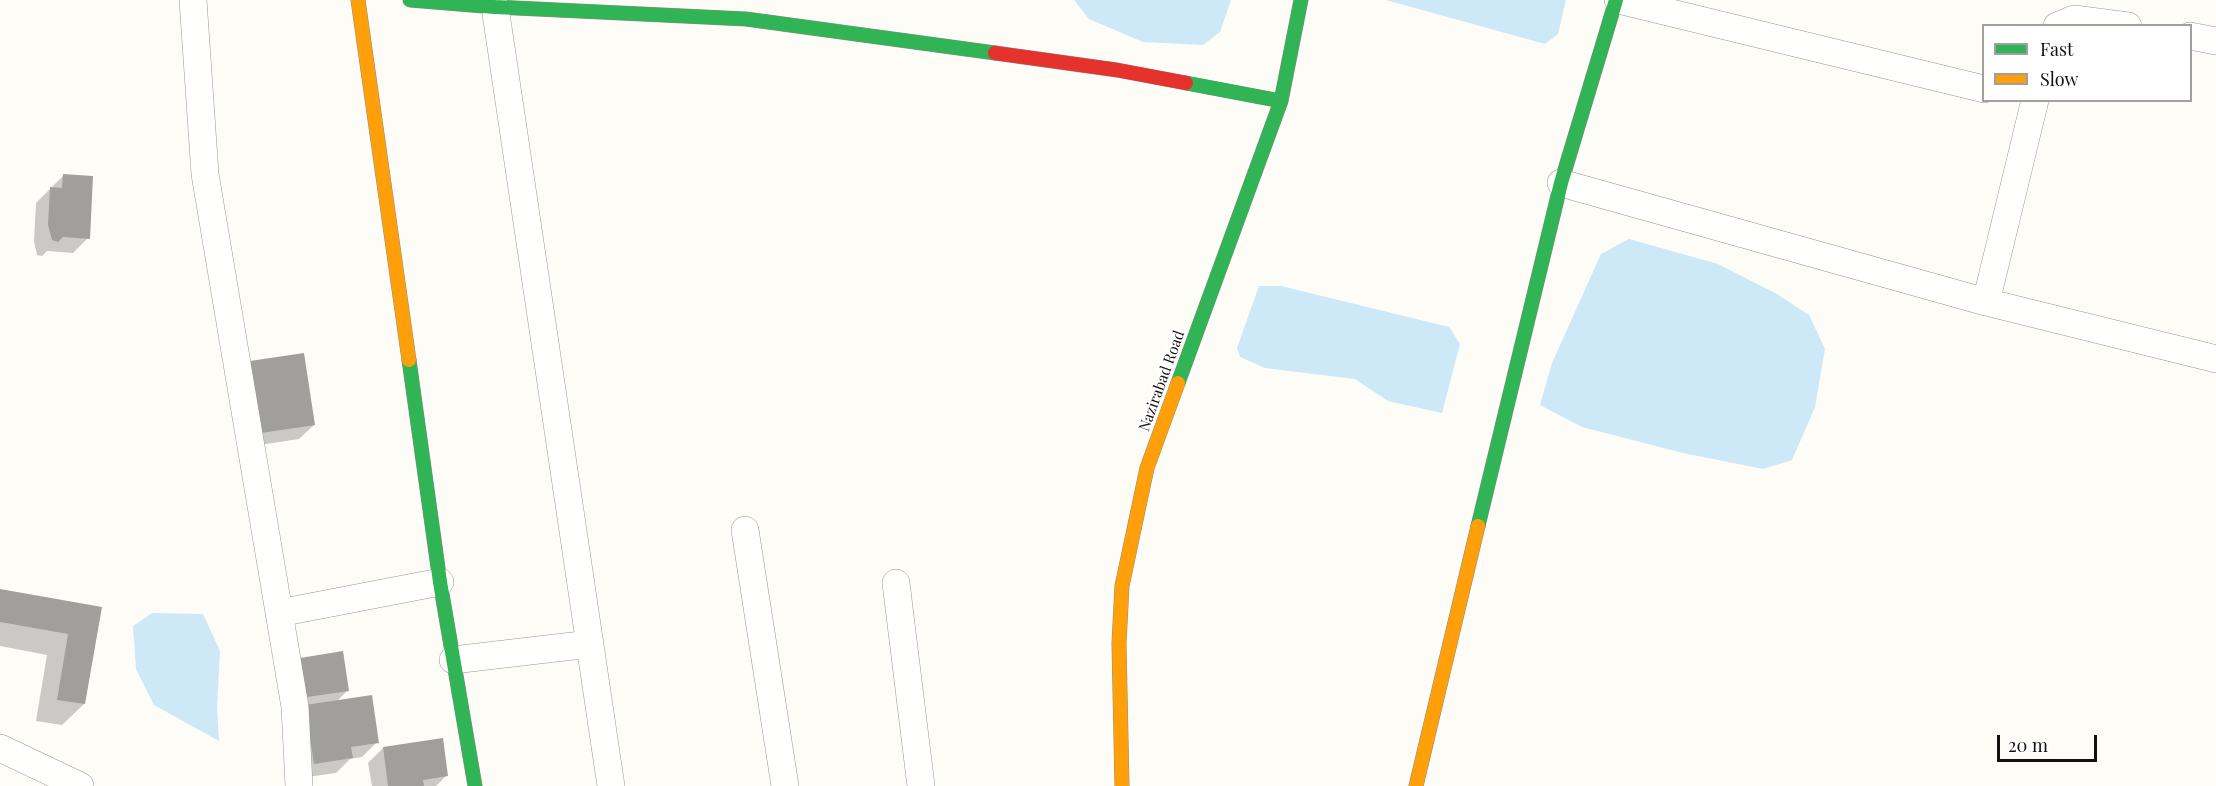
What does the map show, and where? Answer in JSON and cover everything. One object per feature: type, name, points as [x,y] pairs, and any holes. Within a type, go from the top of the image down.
[{"type":"street","points":[[193,0],[205,174],[295,707],[299,786]]},
{"type":"street","points":[[358,0],[440,582],[475,786]]},
{"type":"street","points":[[410,0],[495,7],[746,19],[1117,70],[1281,101]]},
{"type":"street","name":"Nazirabad Road","points":[[1122,786],[1119,643],[1122,586],[1147,468],[1281,101],[1301,0]]},
{"type":"street","points":[[1416,786],[1561,183],[1617,0],[1982,89]]},
{"type":"street","points":[[495,7],[611,786]]},
{"type":"street","points":[[2062,24],[2074,19],[2113,24]]},
{"type":"street","points":[[2192,36],[2216,41]]},
{"type":"street","points":[[1986,302],[2034,102]]},
{"type":"street","points":[[1561,183],[1986,302],[2216,358]]},
{"type":"street","points":[[745,530],[785,786]]},
{"type":"street","points":[[279,613],[440,582]]},
{"type":"street","points":[[896,582],[921,786]]},
{"type":"street","points":[[453,660],[590,644]]},
{"type":"street","points":[[0,748],[80,786]]},
{"type":"water","points":[[1074,0],[1231,0],[1220,32],[1203,45],[1143,42],[1089,19]]},
{"type":"water","points":[[1386,0],[1566,0],[1558,34],[1545,44]]},
{"type":"water","points":[[1629,239],[1718,264],[1777,294],[1809,315],[1825,349],[1815,407],[1792,460],[1763,469],[1683,453],[1582,427],[1540,405],[1552,363],[1601,254]]},
{"type":"water","points":[[1259,286],[1281,286],[1449,327],[1460,344],[1442,413],[1388,401],[1355,379],[1265,368],[1240,357],[1237,348]]},
{"type":"water","points":[[152,613],[203,614],[220,651],[217,707],[219,741],[154,705],[136,669],[133,626]]},
{"type":"building","points":[[63,174],[93,176],[90,239],[63,237],[58,242],[52,240],[48,225],[50,187],[62,188]]},
{"type":"building","points":[[304,353],[315,425],[261,433],[250,361]]},
{"type":"building","points":[[0,589],[102,607],[85,704],[57,700],[68,634],[0,622]]},
{"type":"building","points":[[343,651],[349,691],[300,698],[294,659]]},
{"type":"building","points":[[372,695],[379,743],[351,747],[353,758],[314,764],[305,705]]},
{"type":"building","points":[[443,738],[448,776],[423,780],[424,786],[388,786],[383,747]]},
{"type":"traffic: fast","points":[[410,0],[495,7],[746,19],[995,53]]},
{"type":"traffic: fast","points":[[1178,383],[1281,101],[1301,0]]},
{"type":"traffic: fast","points":[[1478,526],[1561,183],[1616,0]]},
{"type":"traffic: fast","points":[[1186,83],[1281,101]]},
{"type":"traffic: fast","points":[[409,360],[440,582],[475,786]]},
{"type":"traffic: slow","points":[[358,0],[409,360]]},
{"type":"traffic: slow","points":[[1122,786],[1119,643],[1122,586],[1147,468],[1178,383]]},
{"type":"traffic: slow","points":[[1416,786],[1478,526]]},
{"type":"traffic: jam","points":[[995,53],[1117,70],[1186,83]]}]
